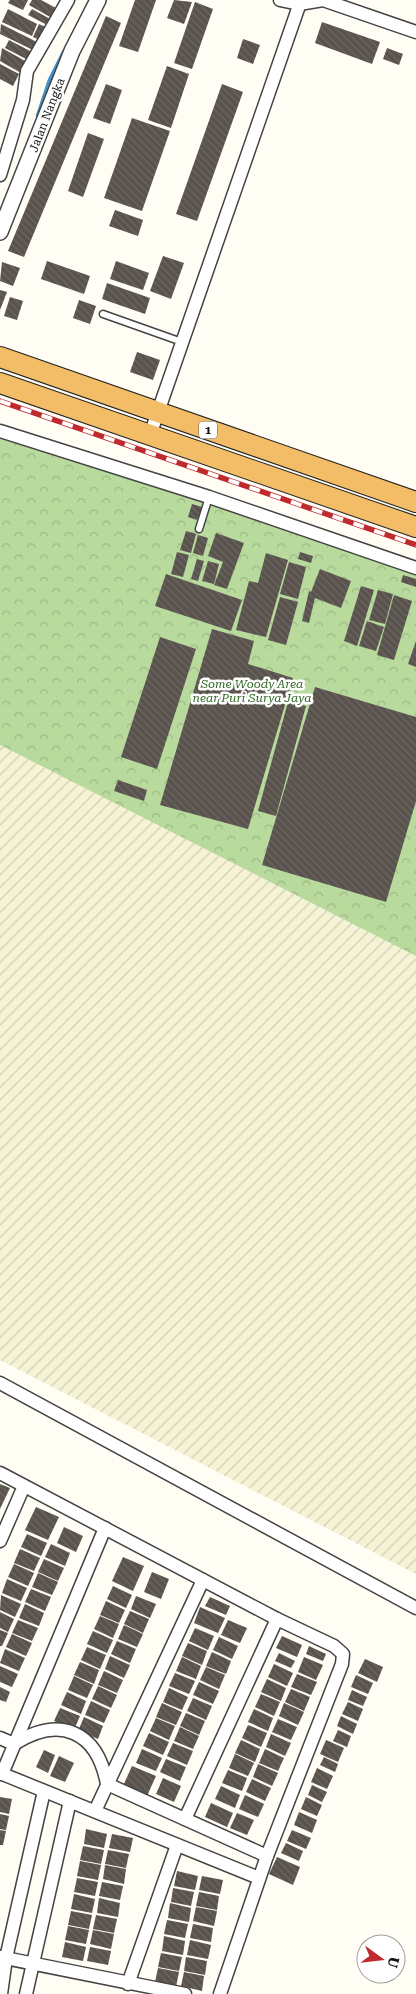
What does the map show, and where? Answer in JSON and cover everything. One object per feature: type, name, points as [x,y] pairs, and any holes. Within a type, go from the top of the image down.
[{"type":"highway","name":"1","points":[[0,357],[416,502]]},
{"type":"highway","name":"1","points":[[0,383],[416,527]]},
{"type":"street","points":[[0,175],[23,100],[28,71],[68,0]]},
{"type":"street","name":"Jalan Nangka","points":[[0,232],[72,51],[98,0]]},
{"type":"street","points":[[280,0],[300,2],[323,0],[416,32]]},
{"type":"street","points":[[150,435],[300,2]]},
{"type":"street","points":[[0,430],[209,497],[416,568]]},
{"type":"street","points":[[0,1383],[416,1608]]},
{"type":"street","points":[[0,1473],[277,1619],[339,1649],[343,1658],[267,1856],[220,1994]]},
{"type":"street","points":[[0,1541],[24,1486]]},
{"type":"street","points":[[105,1528],[1,1773],[259,1878]]},
{"type":"street","points":[[95,1811],[203,1580]]},
{"type":"street","points":[[185,1819],[277,1619]]},
{"type":"street","points":[[14,1744],[32,1732],[53,1729],[74,1734],[91,1746],[103,1763],[107,1784]]},
{"type":"street","points":[[0,1738],[14,1744]]},
{"type":"street","points":[[107,1784],[267,1856]]},
{"type":"street","points":[[1,1994],[3,1957],[44,1791]]},
{"type":"street","points":[[26,1994],[70,1801]]},
{"type":"street","points":[[128,1984],[177,1845]]},
{"type":"street","points":[[3,1957],[128,1984],[185,1994]]},
{"type":"lane","points":[[103,314],[182,342]]},
{"type":"lane","points":[[199,528],[209,497]]},
{"type":"shaded area","points":[[0,745],[416,954],[416,1574],[0,1360]]},
{"type":"green space","name":"Some Woody Area near Puri Surya Jaya","points":[[0,432],[416,575],[416,956],[0,745]]},
{"type":"building","points":[[10,0],[28,0],[23,10],[8,3]]},
{"type":"building","points":[[32,0],[41,0],[56,8],[50,17],[29,5]]},
{"type":"building","points":[[135,0],[156,0],[138,52],[119,46]]},
{"type":"building","points":[[174,0],[192,2],[184,24],[167,18]]},
{"type":"building","points":[[195,2],[213,9],[192,69],[174,63]]},
{"type":"building","points":[[8,9],[37,24],[32,36],[2,22]]},
{"type":"building","points":[[32,9],[52,20],[49,26],[28,15]]},
{"type":"building","points":[[106,16],[121,23],[24,257],[8,251]]},
{"type":"building","points":[[322,22],[380,42],[372,64],[315,43]]},
{"type":"building","points":[[1,24],[37,42],[33,50],[0,34]]},
{"type":"building","points":[[39,24],[48,28],[42,41],[33,37]]},
{"type":"building","points":[[243,39],[260,45],[253,64],[237,58]]},
{"type":"building","points":[[9,40],[32,52],[28,60],[5,48]]},
{"type":"building","points":[[2,48],[27,62],[21,73],[0,61]]},
{"type":"building","points":[[387,48],[403,54],[399,65],[383,59]]},
{"type":"building","points":[[0,64],[19,74],[13,86],[0,79]]},
{"type":"building","points":[[167,66],[189,74],[171,128],[148,120]]},
{"type":"building","points":[[106,84],[122,90],[110,124],[93,118]]},
{"type":"building","points":[[222,84],[243,92],[197,221],[176,214]]},
{"type":"building","points":[[132,118],[170,131],[142,211],[104,198]]},
{"type":"building","points":[[88,133],[104,139],[83,197],[68,191]]},
{"type":"building","points":[[115,210],[143,220],[138,236],[109,226]]},
{"type":"building","points":[[163,256],[184,263],[171,299],[150,291]]},
{"type":"building","points":[[47,261],[90,276],[84,294],[41,279]]},
{"type":"building","points":[[116,261],[149,273],[143,290],[110,279]]},
{"type":"building","points":[[2,262],[20,268],[13,286],[0,281]]},
{"type":"building","points":[[107,283],[150,298],[145,314],[102,299]]},
{"type":"building","points":[[0,290],[7,292],[0,310]]},
{"type":"building","points":[[10,297],[23,301],[17,320],[4,316]]},
{"type":"building","points":[[79,300],[96,306],[90,324],[73,318]]},
{"type":"building","points":[[137,352],[160,360],[153,380],[130,372]]},
{"type":"building","points":[[192,504],[202,507],[197,520],[188,517]]},
{"type":"building","points":[[186,531],[196,534],[191,553],[180,550]]},
{"type":"building","points":[[216,533],[244,543],[227,589],[214,585],[223,562],[208,556]]},
{"type":"building","points":[[198,535],[208,538],[203,556],[193,553]]},
{"type":"building","points":[[177,552],[189,555],[183,577],[171,574]]},
{"type":"building","points":[[300,552],[313,556],[311,563],[298,559]]},
{"type":"building","points":[[266,553],[288,560],[266,637],[236,630],[249,581],[258,583]]},
{"type":"building","points":[[197,559],[204,561],[198,581],[191,579]]},
{"type":"building","points":[[208,561],[219,564],[214,584],[202,581]]},
{"type":"building","points":[[289,562],[306,567],[298,599],[280,594]]},
{"type":"building","points":[[320,569],[351,581],[341,608],[315,598],[309,623],[302,621],[309,591],[311,592]]},
{"type":"building","points":[[166,574],[242,600],[231,631],[155,606]]},
{"type":"building","points":[[403,575],[416,579],[416,587],[401,582]]},
{"type":"building","points":[[361,586],[374,590],[357,646],[344,641]]},
{"type":"building","points":[[378,590],[393,594],[385,624],[369,620]]},
{"type":"building","points":[[394,595],[412,601],[394,660],[377,655]]},
{"type":"building","points":[[280,597],[298,602],[286,645],[268,640]]},
{"type":"building","points":[[367,621],[384,627],[376,651],[359,646]]},
{"type":"building","points":[[212,629],[254,641],[248,664],[293,678],[248,829],[160,805]]},
{"type":"building","points":[[160,637],[196,649],[157,769],[121,757]]},
{"type":"building","points":[[416,641],[416,667],[408,664]]},
{"type":"building","points":[[315,687],[416,717],[416,801],[386,902],[262,865]]},
{"type":"building","points":[[288,702],[306,706],[276,816],[258,811]]},
{"type":"building","points":[[118,780],[147,790],[144,801],[114,791]]},
{"type":"building","points":[[0,1484],[10,1488],[0,1509]]},
{"type":"building","points":[[36,1507],[59,1517],[48,1540],[25,1530]]},
{"type":"building","points":[[64,1527],[83,1536],[76,1552],[57,1543]]},
{"type":"building","points":[[27,1534],[47,1543],[41,1556],[21,1547]]},
{"type":"building","points":[[51,1544],[70,1553],[65,1566],[45,1557]]},
{"type":"building","points":[[20,1549],[40,1558],[34,1571],[14,1563]]},
{"type":"building","points":[[123,1557],[144,1566],[133,1591],[112,1581]]},
{"type":"building","points":[[44,1559],[64,1568],[58,1581],[38,1572]]},
{"type":"building","points":[[14,1564],[34,1573],[28,1586],[8,1577]]},
{"type":"building","points":[[152,1572],[169,1579],[161,1599],[144,1592]]},
{"type":"building","points":[[38,1573],[58,1582],[52,1595],[32,1587]]},
{"type":"building","points":[[7,1579],[27,1588],[21,1601],[2,1593]]},
{"type":"building","points":[[113,1586],[132,1595],[126,1608],[107,1599]]},
{"type":"building","points":[[31,1589],[51,1597],[45,1611],[25,1602]]},
{"type":"building","points":[[1,1595],[21,1604],[15,1617],[0,1610]]},
{"type":"building","points":[[136,1596],[156,1604],[150,1618],[131,1609]]},
{"type":"building","points":[[210,1597],[230,1606],[226,1615],[205,1606]]},
{"type":"building","points":[[106,1601],[125,1610],[119,1623],[100,1615]]},
{"type":"building","points":[[25,1604],[44,1613],[39,1626],[19,1618]]},
{"type":"building","points":[[200,1607],[225,1618],[218,1633],[194,1623]]},
{"type":"building","points":[[130,1611],[149,1619],[143,1633],[124,1624]]},
{"type":"building","points":[[0,1612],[14,1619],[8,1632],[0,1628]]},
{"type":"building","points":[[100,1616],[119,1624],[113,1638],[94,1629]]},
{"type":"building","points":[[18,1620],[38,1628],[32,1641],[12,1633]]},
{"type":"building","points":[[228,1620],[247,1628],[240,1643],[221,1635]]},
{"type":"building","points":[[124,1625],[143,1634],[137,1647],[118,1639]]},
{"type":"building","points":[[195,1628],[214,1636],[208,1650],[189,1641]]},
{"type":"building","points":[[0,1630],[8,1633],[2,1646],[0,1646]]},
{"type":"building","points":[[93,1631],[113,1640],[107,1653],[87,1644]]},
{"type":"building","points":[[12,1634],[32,1643],[26,1656],[6,1647]]},
{"type":"building","points":[[282,1636],[302,1645],[297,1657],[276,1648]]},
{"type":"building","points":[[219,1637],[238,1646],[232,1659],[213,1650]]},
{"type":"building","points":[[117,1641],[136,1649],[130,1663],[111,1654]]},
{"type":"building","points":[[188,1643],[207,1651],[202,1665],[182,1656]]},
{"type":"building","points":[[309,1646],[326,1654],[323,1661],[306,1654]]},
{"type":"building","points":[[87,1647],[106,1655],[100,1669],[81,1660]]},
{"type":"building","points":[[5,1649],[25,1658],[19,1671],[0,1663]]},
{"type":"building","points":[[212,1652],[231,1661],[226,1674],[206,1666]]},
{"type":"building","points":[[279,1653],[295,1661],[291,1668],[275,1661]]},
{"type":"building","points":[[110,1656],[130,1665],[124,1678],[105,1669]]},
{"type":"building","points":[[182,1657],[201,1666],[196,1679],[176,1671]]},
{"type":"building","points":[[304,1657],[323,1665],[316,1680],[298,1672]]},
{"type":"building","points":[[365,1659],[383,1667],[377,1682],[358,1673]]},
{"type":"building","points":[[80,1662],[99,1670],[94,1684],[74,1675]]},
{"type":"building","points":[[274,1664],[293,1673],[287,1686],[268,1677]]},
{"type":"building","points":[[0,1666],[18,1674],[12,1687],[0,1682]]},
{"type":"building","points":[[206,1667],[225,1675],[219,1689],[200,1680]]},
{"type":"building","points":[[104,1671],[123,1680],[117,1693],[98,1685]]},
{"type":"building","points":[[175,1673],[195,1681],[189,1694],[169,1686]]},
{"type":"building","points":[[297,1674],[317,1682],[311,1695],[291,1687]]},
{"type":"building","points":[[356,1675],[373,1683],[368,1694],[351,1687]]},
{"type":"building","points":[[74,1676],[93,1685],[87,1698],[68,1690]]},
{"type":"building","points":[[267,1679],[286,1688],[281,1701],[261,1692]]},
{"type":"building","points":[[199,1682],[219,1691],[213,1704],[193,1695]]},
{"type":"building","points":[[98,1686],[117,1695],[111,1708],[92,1699]]},
{"type":"building","points":[[0,1687],[10,1692],[6,1702],[0,1700]]},
{"type":"building","points":[[169,1688],[188,1697],[182,1710],[163,1702]]},
{"type":"building","points":[[291,1689],[310,1697],[304,1711],[285,1702]]},
{"type":"building","points":[[352,1690],[367,1697],[363,1706],[348,1700]]},
{"type":"building","points":[[67,1692],[86,1701],[81,1714],[61,1705]]},
{"type":"building","points":[[261,1694],[280,1702],[274,1716],[255,1707]]},
{"type":"building","points":[[193,1698],[212,1706],[206,1720],[187,1711]]},
{"type":"building","points":[[91,1701],[110,1710],[104,1723],[85,1715]]},
{"type":"building","points":[[348,1702],[363,1709],[358,1721],[342,1714]]},
{"type":"building","points":[[162,1703],[182,1712],[176,1725],[156,1717]]},
{"type":"building","points":[[284,1703],[304,1712],[298,1725],[279,1716]]},
{"type":"building","points":[[60,1708],[80,1716],[74,1730],[54,1721]]},
{"type":"building","points":[[254,1709],[273,1718],[268,1731],[248,1722]]},
{"type":"building","points":[[186,1713],[205,1721],[199,1735],[180,1726]]},
{"type":"building","points":[[341,1716],[357,1724],[353,1734],[337,1726]]},
{"type":"building","points":[[84,1717],[103,1726],[98,1739],[78,1731]]},
{"type":"building","points":[[156,1718],[175,1726],[169,1740],[150,1731]]},
{"type":"building","points":[[278,1719],[297,1727],[291,1740],[272,1732]]},
{"type":"building","points":[[248,1725],[267,1733],[261,1747],[242,1738]]},
{"type":"building","points":[[180,1727],[199,1736],[193,1749],[174,1741]]},
{"type":"building","points":[[338,1730],[351,1736],[347,1747],[333,1741]]},
{"type":"building","points":[[149,1733],[169,1742],[163,1755],[143,1746]]},
{"type":"building","points":[[271,1734],[291,1743],[285,1756],[266,1747]]},
{"type":"building","points":[[241,1740],[260,1749],[255,1762],[235,1753]]},
{"type":"building","points":[[326,1740],[344,1748],[338,1762],[320,1754]]},
{"type":"building","points":[[173,1743],[193,1751],[187,1765],[167,1756]]},
{"type":"building","points":[[142,1749],[162,1758],[156,1771],[136,1763]]},
{"type":"building","points":[[265,1749],[284,1758],[278,1771],[259,1763]]},
{"type":"building","points":[[44,1750],[55,1755],[48,1773],[36,1767]]},
{"type":"building","points":[[235,1754],[254,1763],[248,1776],[229,1768]]},
{"type":"building","points":[[59,1756],[74,1763],[65,1782],[50,1776]]},
{"type":"building","points":[[324,1757],[338,1764],[335,1772],[320,1765]]},
{"type":"building","points":[[166,1759],[186,1767],[180,1781],[160,1772]]},
{"type":"building","points":[[258,1764],[278,1773],[272,1786],[253,1777]]},
{"type":"building","points":[[132,1766],[156,1776],[147,1796],[123,1786]]},
{"type":"building","points":[[317,1768],[333,1776],[327,1789],[311,1782]]},
{"type":"building","points":[[228,1770],[247,1778],[242,1791],[222,1783]]},
{"type":"building","points":[[163,1778],[181,1786],[174,1802],[156,1794]]},
{"type":"building","points":[[252,1779],[271,1788],[265,1801],[246,1792]]},
{"type":"building","points":[[312,1785],[327,1792],[322,1802],[308,1795]]},
{"type":"building","points":[[221,1786],[240,1795],[235,1808],[215,1799]]},
{"type":"building","points":[[245,1795],[264,1804],[258,1817],[239,1809]]},
{"type":"building","points":[[0,1797],[12,1799],[9,1814],[0,1812]]},
{"type":"building","points":[[306,1797],[322,1805],[317,1816],[301,1809]]},
{"type":"building","points":[[211,1803],[233,1813],[227,1827],[205,1817]]},
{"type":"building","points":[[299,1812],[317,1820],[312,1833],[294,1825]]},
{"type":"building","points":[[237,1813],[254,1820],[247,1835],[230,1828]]},
{"type":"building","points":[[0,1814],[9,1816],[6,1830],[0,1829]]},
{"type":"building","points":[[86,1829],[107,1834],[104,1848],[84,1844]]},
{"type":"building","points":[[0,1830],[6,1831],[3,1845],[0,1845]]},
{"type":"building","points":[[292,1830],[311,1838],[306,1849],[287,1841]]},
{"type":"building","points":[[112,1834],[133,1838],[130,1852],[109,1848]]},
{"type":"building","points":[[286,1843],[303,1851],[299,1861],[281,1853]]},
{"type":"building","points":[[83,1846],[104,1850],[101,1864],[80,1860]]},
{"type":"building","points":[[108,1850],[129,1854],[126,1868],[105,1864]]},
{"type":"building","points":[[277,1857],[300,1867],[293,1885],[269,1874]]},
{"type":"building","points":[[80,1861],[101,1865],[98,1880],[77,1876]]},
{"type":"building","points":[[105,1865],[126,1869],[124,1884],[103,1879]]},
{"type":"building","points":[[177,1871],[198,1876],[195,1890],[174,1886]]},
{"type":"building","points":[[202,1876],[223,1880],[220,1894],[199,1890]]},
{"type":"building","points":[[77,1878],[98,1882],[95,1896],[74,1892]]},
{"type":"building","points":[[102,1882],[123,1886],[120,1900],[99,1896]]},
{"type":"building","points":[[173,1888],[194,1892],[191,1906],[171,1902]]},
{"type":"building","points":[[199,1892],[219,1896],[217,1910],[196,1906]]},
{"type":"building","points":[[74,1894],[95,1899],[92,1913],[71,1909]]},
{"type":"building","points":[[99,1898],[120,1903],[118,1917],[97,1913]]},
{"type":"building","points":[[170,1903],[191,1908],[189,1922],[168,1918]]},
{"type":"building","points":[[196,1907],[217,1911],[214,1926],[193,1921]]},
{"type":"building","points":[[71,1911],[92,1915],[89,1929],[68,1925]]},
{"type":"building","points":[[96,1915],[117,1919],[114,1933],[93,1929]]},
{"type":"building","points":[[167,1920],[188,1924],[185,1938],[164,1934]]},
{"type":"building","points":[[193,1924],[213,1928],[211,1942],[190,1938]]},
{"type":"building","points":[[68,1926],[89,1930],[86,1944],[65,1940]]},
{"type":"building","points":[[93,1930],[114,1934],[111,1949],[90,1944]]},
{"type":"building","points":[[164,1936],[185,1941],[183,1955],[162,1951]]},
{"type":"building","points":[[190,1940],[211,1945],[208,1959],[187,1955]]},
{"type":"building","points":[[65,1942],[86,1947],[83,1961],[62,1957]]},
{"type":"building","points":[[90,1947],[111,1951],[108,1965],[87,1961]]},
{"type":"building","points":[[161,1953],[182,1957],[179,1971],[158,1967]]},
{"type":"building","points":[[186,1957],[207,1961],[205,1975],[184,1971]]},
{"type":"building","points":[[158,1968],[179,1972],[176,1987],[155,1982]]},
{"type":"building","points":[[184,1972],[204,1976],[202,1991],[181,1986]]},
{"type":"waterway","points":[[38,116],[50,80],[64,52]]},
{"type":"railway","points":[[0,401],[416,545]]}]
